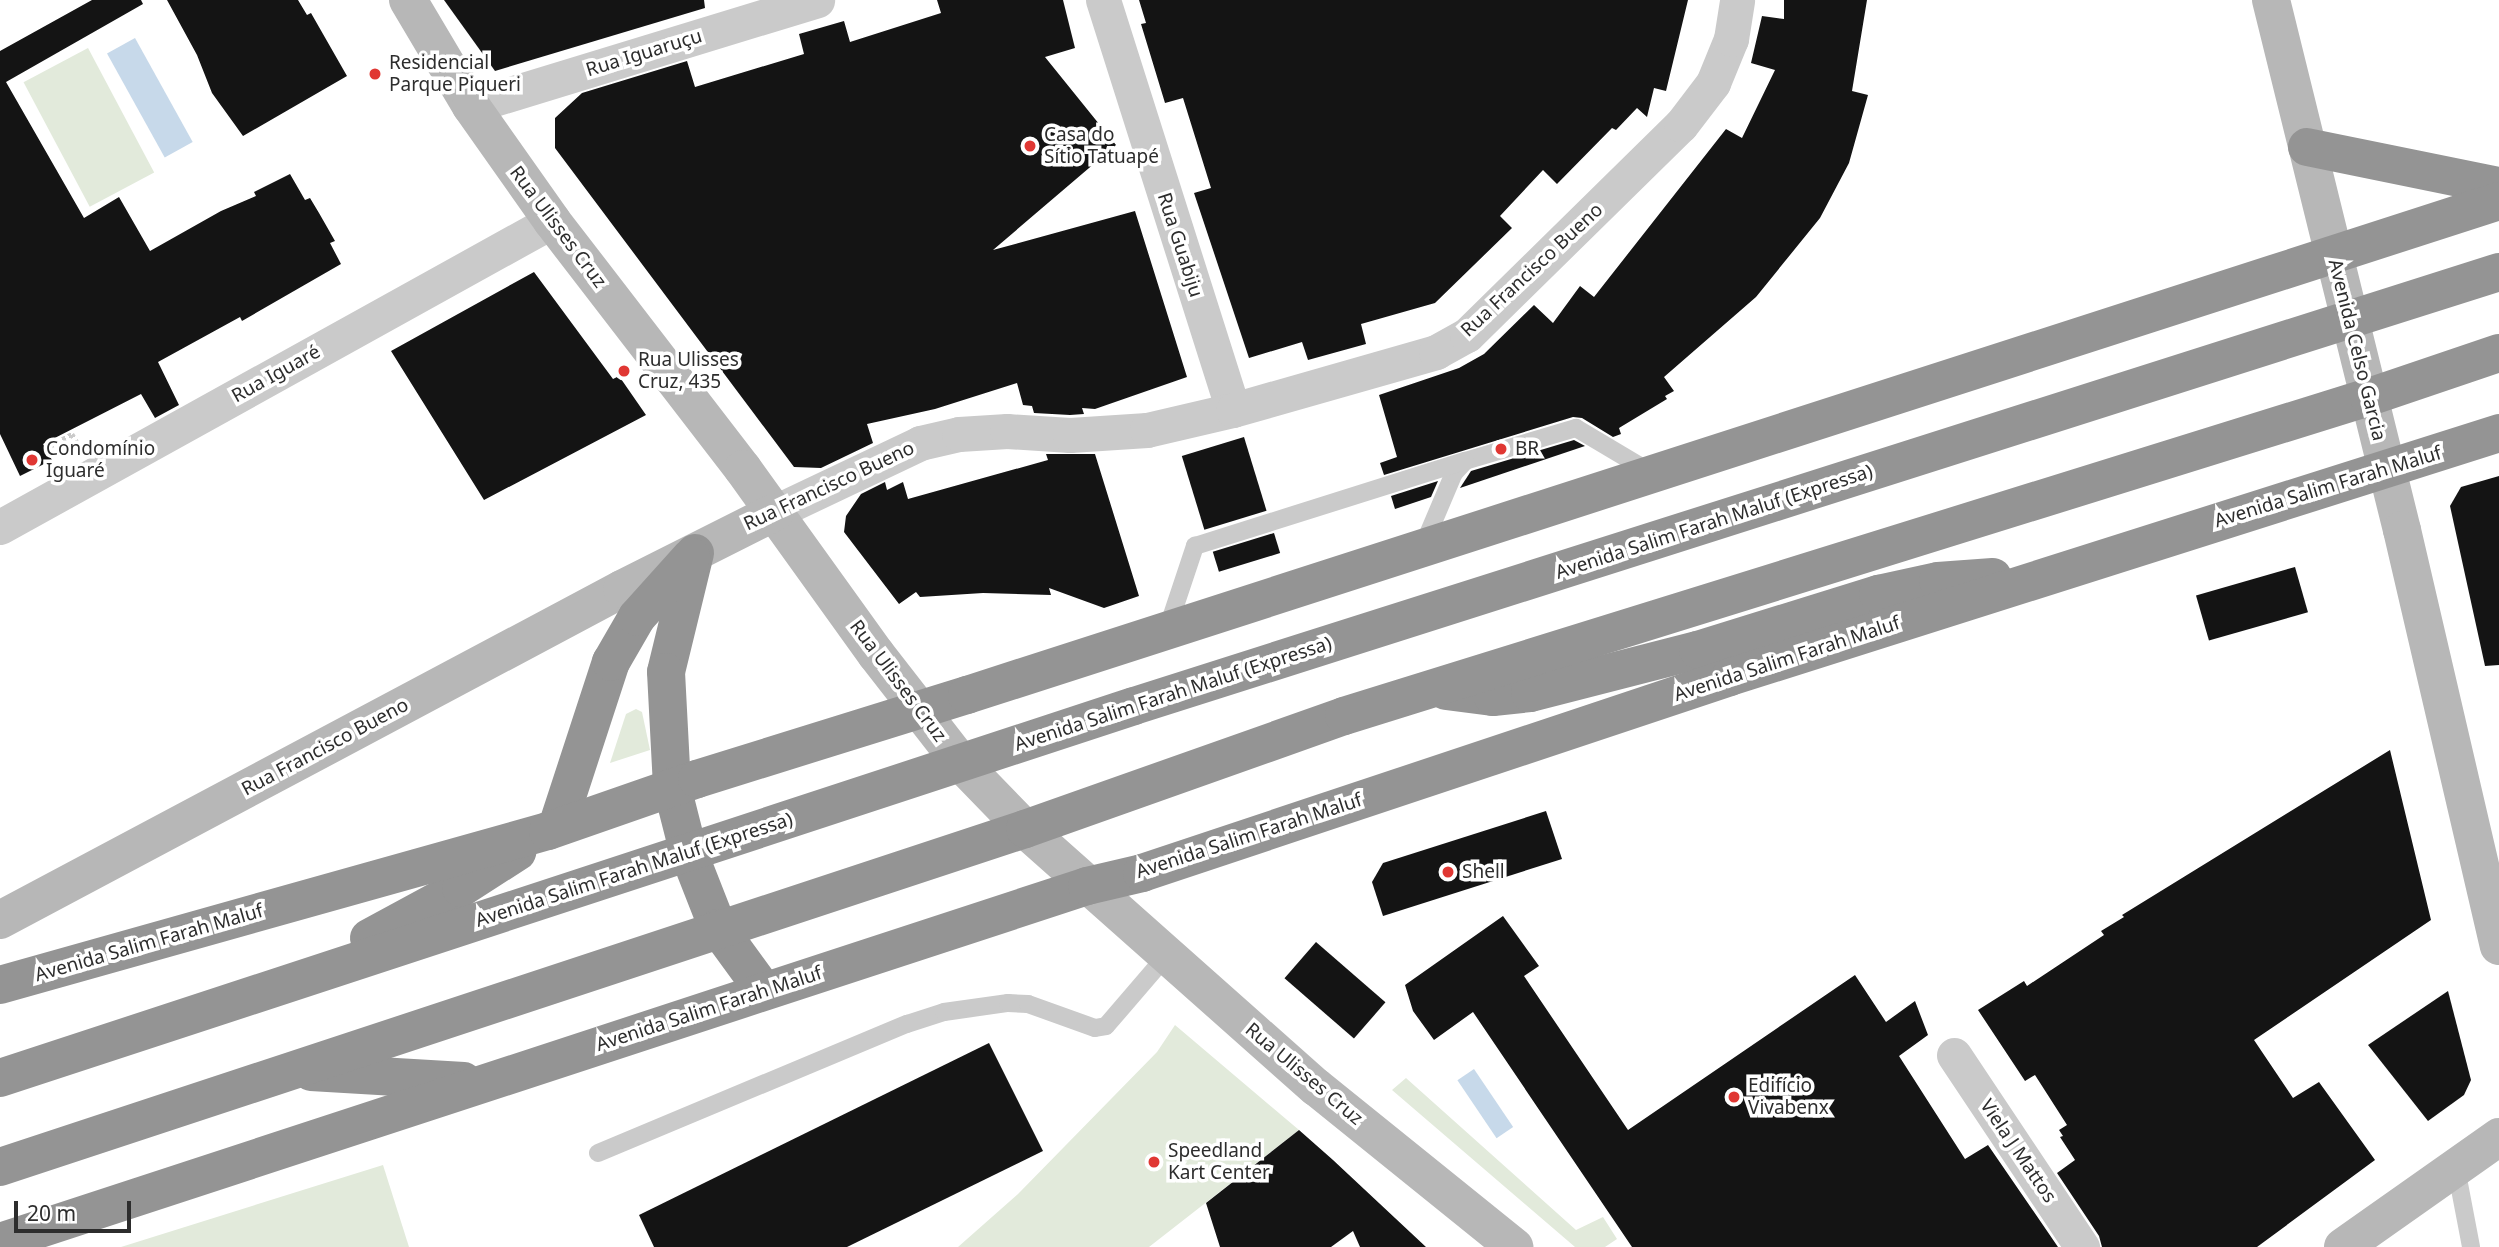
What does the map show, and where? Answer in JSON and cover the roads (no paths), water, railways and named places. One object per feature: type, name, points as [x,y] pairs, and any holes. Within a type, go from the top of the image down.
[{"type":"highway","points":[[2307,147],[2499,186]]},
{"type":"highway","name":"Avenida Salim Farah Maluf","points":[[0,985],[552,829],[672,787],[2499,201]]},
{"type":"highway","points":[[2350,321],[2499,272]]},
{"type":"highway","name":"Avenida Salim Farah Maluf (Expressa)","points":[[0,1078],[961,763],[2350,321]]},
{"type":"highway","points":[[0,1167],[718,928],[1025,829],[1344,716],[2369,397],[2499,353]]},
{"type":"highway","name":"Avenida Salim Farah Maluf","points":[[0,1242],[1087,886],[1142,873],[2029,581],[2499,433]]},
{"type":"highway","points":[[710,544],[666,671],[672,787],[689,854],[718,928],[764,991]]},
{"type":"highway","points":[[293,981],[461,888],[552,829],[611,662],[637,617],[710,544]]},
{"type":"highway","points":[[1434,689],[1493,697],[1530,693],[1698,650],[1878,594],[1938,581],[1980,576],[2029,581]]},
{"type":"highway","points":[[292,1070],[485,1082]]},
{"type":"street","name":"Rua Ulisses Cruz","points":[[408,0],[471,106],[552,221],[743,468],[918,709],[961,763],[1025,829],[1087,886],[1316,1087],[1514,1247]]},
{"type":"street","name":"Rua Iguaruçu","points":[[471,106],[817,0]]},
{"type":"street","name":"Rua Guabiju","points":[[1103,0],[1233,410]]},
{"type":"street","name":"Rua Francisco Bueno","points":[[0,920],[622,589],[920,443],[959,434],[1007,431],[1070,435],[1147,430],[1233,410],[1436,352],[1467,335],[1681,125],[1713,83],[1731,39],[1737,0]]},
{"type":"street","name":"Avenida Celso Garcia","points":[[2271,0],[2493,902],[2499,946]]},
{"type":"street","name":"Rua Iguaré","points":[[0,527],[552,221]]},
{"type":"street","points":[[710,544],[739,516],[744,497],[743,468]]},
{"type":"street","points":[[710,544],[764,541],[797,565],[818,573]]},
{"type":"street","name":"Viela J Mattos","points":[[1954,1055],[2081,1247]]},
{"type":"street","points":[[2343,1247],[2499,1137]]},
{"type":"lane","points":[[1167,629],[1195,546],[1576,428],[1653,474]]},
{"type":"lane","points":[[1422,548],[1454,473],[1465,461]]},
{"type":"lane","points":[[598,1153],[907,1024],[944,1012],[1007,1003],[1028,1004],[1095,1028],[1105,1026],[1167,955]]},
{"type":"lane","points":[[2455,1168],[2471,1247]]},
{"type":"water","points":[[135,38],[193,142],[165,158],[107,54]]},
{"type":"water","points":[[1474,1069],[1513,1127],[1497,1138],[1457,1080]]},
{"type":"place","name":"Residencial Parque Piqueri","points":[[375,74]]},
{"type":"place","name":"Casa do Sítio Tatuapé","points":[[1030,146]]},
{"type":"place","name":"Rua Ulisses Cruz, 435","points":[[624,371]]},
{"type":"place","name":"BR","points":[[1501,449]]},
{"type":"place","name":"Condomínio Iguaré","points":[[32,460]]},
{"type":"place","name":"Shell","points":[[1448,872]]},
{"type":"place","name":"Edifício Vivabenx","points":[[1734,1097]]},
{"type":"place","name":"Speedland Kart Center","points":[[1154,1162]]}]
